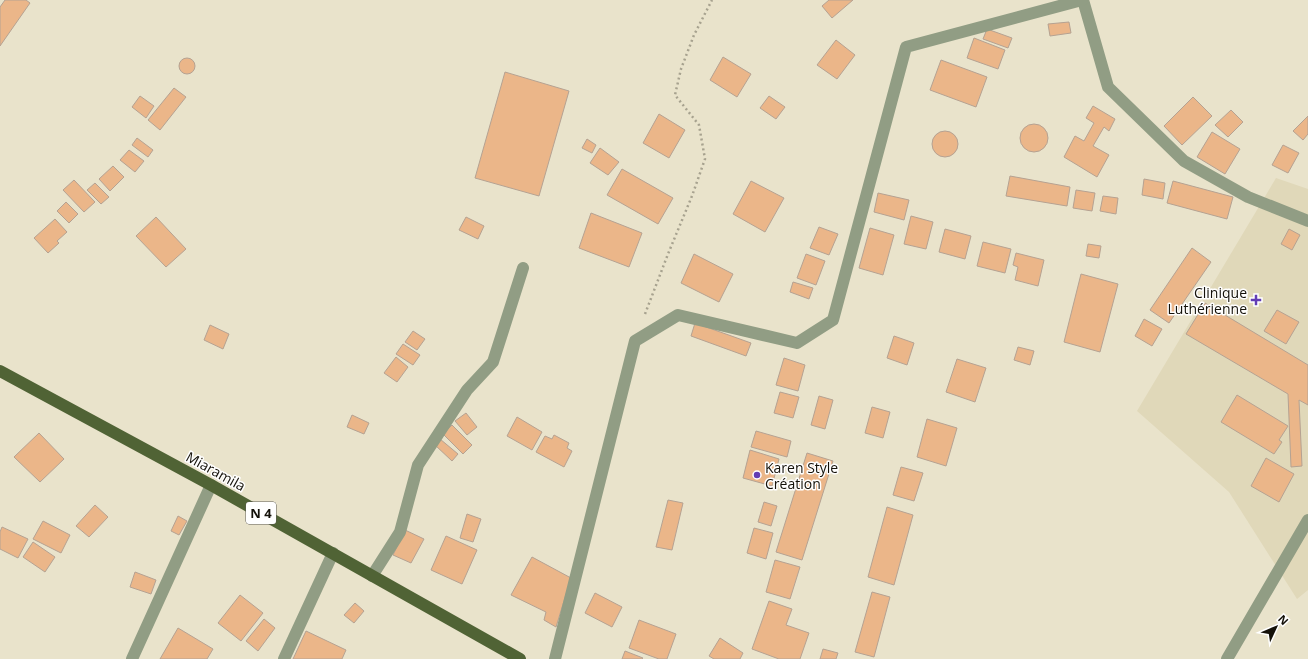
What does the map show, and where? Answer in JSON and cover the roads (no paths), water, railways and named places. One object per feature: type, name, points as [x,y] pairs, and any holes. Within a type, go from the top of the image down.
[{"type":"main road","name":"Miaramila","points":[[0,371],[211,485],[520,659]]},
{"type":"street","points":[[555,659],[635,341],[678,315],[797,343],[833,320],[906,47],[1083,0],[1108,87],[1184,161],[1248,197],[1308,221]]},
{"type":"street","points":[[372,576],[400,532],[418,465],[467,390],[493,362],[523,268]]},
{"type":"street","points":[[132,659],[211,485]]},
{"type":"street","points":[[1227,659],[1308,520]]},
{"type":"street","points":[[284,659],[333,553]]},
{"type":"place","name":"Clinique Luthérienne","points":[[1256,300]]},
{"type":"place","name":"Karen Style Création","points":[[757,475]]}]
